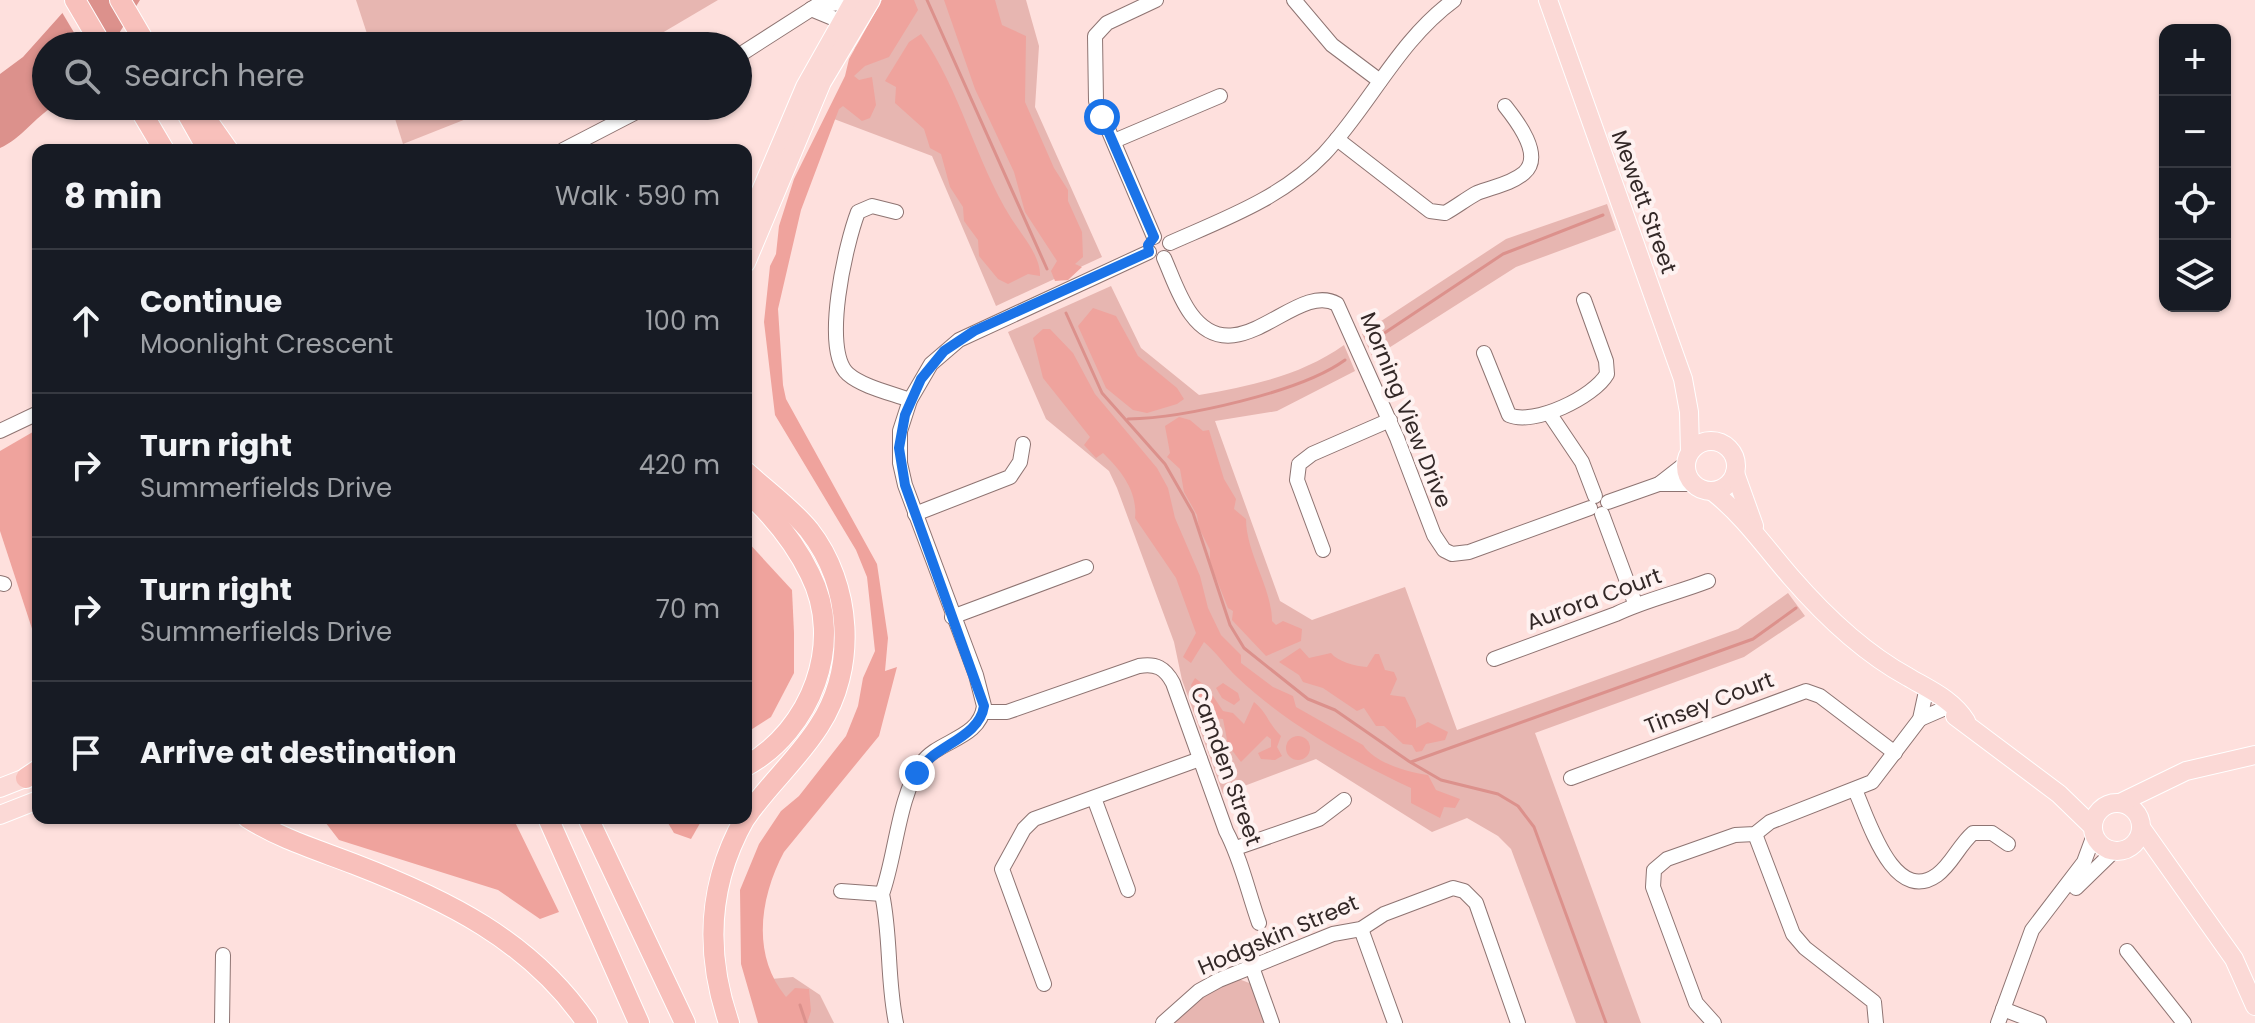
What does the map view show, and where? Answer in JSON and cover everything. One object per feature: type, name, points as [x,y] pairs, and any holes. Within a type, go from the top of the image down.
[{"type":"highway","points":[[75,0],[94,32]]},
{"type":"highway","points":[[120,0],[139,32]]},
{"type":"highway","points":[[134,120],[147,144]]},
{"type":"highway","points":[[146,120],[160,144]]},
{"type":"highway","points":[[191,120],[205,144]]},
{"type":"highway","points":[[207,120],[224,144]]},
{"type":"highway","points":[[752,477],[799,519],[820,547],[840,597],[845,636],[840,676],[826,715],[812,737],[752,810]]},
{"type":"highway","points":[[752,497],[771,517],[811,575],[820,603],[823,635],[815,684],[798,719],[767,752],[752,762]]},
{"type":"highway","points":[[260,824],[295,842],[422,890],[471,915],[536,964],[587,1023]]},
{"type":"highway","points":[[551,824],[639,1023]]},
{"type":"highway","points":[[591,824],[685,1023]]},
{"type":"highway","points":[[729,1023],[715,970],[713,915],[728,854],[743,824]]},
{"type":"main road","name":"Mewett Street","points":[[1546,3],[1683,379],[1689,412],[1688,458]]},
{"type":"main road","points":[[752,212],[805,87],[840,21],[860,4]]},
{"type":"main road","points":[[752,248],[808,112],[860,4]]},
{"type":"main road","name":"Mewett Street","points":[[1689,412],[1714,441]]},
{"type":"main road","points":[[1758,536],[1735,473],[1731,451],[1714,441],[1701,443],[1688,458],[1703,487],[1758,536],[1819,607],[1910,679],[1925,696],[1966,721],[2059,794],[2093,831],[2101,846],[2168,869]]},
{"type":"main road","points":[[1703,487],[1726,485],[1735,473]]},
{"type":"main road","points":[[1910,679],[1922,682],[1958,708],[1966,721]]},
{"type":"main road","points":[[2093,831],[2097,813],[2114,804],[2186,771],[2255,755]]},
{"type":"main road","points":[[0,788],[32,774]]},
{"type":"main road","points":[[2120,851],[2137,842],[2141,824],[2164,782]]},
{"type":"main road","points":[[2059,794],[2133,808],[2168,869],[2221,939],[2255,1006]]},
{"type":"main road","points":[[0,815],[32,802]]},
{"type":"street","points":[[1154,237],[1094,91],[1095,36],[1107,23],[1156,0]]},
{"type":"street","points":[[1294,0],[1332,45],[1380,81]]},
{"type":"street","points":[[1170,243],[1281,190],[1312,166],[1337,139],[1406,45],[1444,3]]},
{"type":"street","points":[[752,47],[811,9],[860,4]]},
{"type":"street","points":[[811,9],[840,21]]},
{"type":"street","points":[[1114,141],[1220,96]]},
{"type":"street","points":[[1337,139],[1430,211],[1445,213],[1475,194],[1516,178],[1529,168],[1531,156],[1524,134],[1505,106]]},
{"type":"street","points":[[575,144],[621,120]]},
{"type":"street","points":[[896,212],[872,206],[858,212],[837,305],[839,358],[853,378],[910,400]]},
{"type":"street","points":[[1162,236],[1170,243],[1171,250],[1164,258],[1157,259],[1149,252],[1148,245],[1154,237],[1162,236]]},
{"type":"street","points":[[896,1023],[887,957],[887,910],[882,894],[917,773],[930,754],[972,728],[983,712],[979,684],[905,485],[899,448],[910,400],[931,364],[959,340],[1149,252]]},
{"type":"street","name":"Morning View Drive","points":[[1164,258],[1191,315],[1200,325],[1222,335],[1245,333],[1317,301],[1337,304],[1390,420],[1434,535],[1444,550],[1452,554],[1469,552],[1659,484],[1688,458]]},
{"type":"street","points":[[1484,353],[1509,415],[1526,418],[1549,413],[1595,387],[1607,374],[1606,361],[1584,300]]},
{"type":"street","points":[[1549,413],[1579,457],[1635,603]]},
{"type":"street","points":[[0,431],[32,416]]},
{"type":"street","points":[[1323,550],[1297,480],[1299,464],[1312,454],[1390,420]]},
{"type":"street","points":[[915,514],[1010,477],[1020,462],[1023,444]]},
{"type":"street","name":"Morning View Drive","points":[[1659,484],[1703,487]]},
{"type":"street","points":[[952,617],[1086,567]]},
{"type":"street","name":"Aurora Court","points":[[1494,659],[1607,618],[1635,603],[1651,601],[1708,581]]},
{"type":"street","name":"Camden Street","points":[[983,712],[1007,712],[1139,666],[1154,665],[1164,670],[1173,683],[1226,831],[1236,848],[1239,870],[1259,923]]},
{"type":"street","name":"Tinsey Court","points":[[1571,778],[1806,691],[1820,696],[1895,753]]},
{"type":"street","points":[[1714,1023],[1696,1003],[1653,887],[1652,873],[1667,859],[1735,835],[1755,834],[1770,822],[1872,782],[1920,719],[1925,696]]},
{"type":"street","points":[[1920,719],[1943,709]]},
{"type":"street","points":[[1044,984],[1003,875],[1003,864],[1024,829],[1034,819],[1200,759]]},
{"type":"street","points":[[1855,790],[1891,866],[1910,881],[1926,880],[1939,874],[1973,833],[1992,833],[2008,844]]},
{"type":"street","points":[[1094,798],[1128,890]]},
{"type":"street","points":[[1236,848],[1319,819],[1344,800]]},
{"type":"street","points":[[2039,1023],[2000,1016],[2030,943],[2032,930],[2084,862],[2093,831]]},
{"type":"street","points":[[1755,834],[1793,934],[1805,948],[1874,1002],[1876,1023]]},
{"type":"street","points":[[2030,943],[2091,869],[2120,851]]},
{"type":"street","name":"Hodgskin Street","points":[[1163,1023],[1206,987],[1343,930],[1361,929],[1384,914],[1446,889],[1464,891],[1476,903],[1518,1023]]},
{"type":"street","points":[[841,891],[882,894]]},
{"type":"street","points":[[1361,929],[1395,1023]]},
{"type":"street","points":[[2127,951],[2184,1023]]},
{"type":"street","points":[[222,1023],[223,955]]},
{"type":"street","points":[[1252,967],[1272,1023]]},
{"type":"shaded area","points":[[74,0],[140,0],[120,32],[45,32]]},
{"type":"shaded area","points":[[356,0],[718,0],[664,32],[366,32]]},
{"type":"shaded area","points":[[882,0],[914,0],[918,10],[889,57],[865,66],[854,76],[859,80],[872,77],[876,105],[870,118],[862,121],[843,106],[839,109],[801,210],[778,309],[786,399],[877,564],[888,638],[885,671],[897,667],[879,736],[784,852],[769,888],[763,926],[768,963],[786,997],[795,988],[809,989],[811,1011],[807,1023],[758,1023],[741,964],[740,890],[759,844],[781,811],[799,796],[846,736],[858,706],[863,678],[875,651],[867,577],[856,550],[775,415],[764,322],[770,266],[776,254],[779,226],[794,179],[845,76],[849,59]]},
{"type":"shaded area","points":[[889,0],[1026,0],[1039,46],[1035,107],[1102,257],[996,306],[932,156],[834,119],[855,48]]},
{"type":"shaded area","points":[[944,0],[995,0],[1002,25],[1026,36],[1025,102],[1054,168],[1068,190],[1068,201],[1082,232],[1083,257],[1075,264],[1082,267],[1068,280],[1055,281],[1051,271],[1057,261],[1025,212],[1014,172],[975,89]]},
{"type":"shaded area","points":[[921,34],[947,79],[998,196],[1034,253],[1040,276],[1028,274],[1008,284],[998,279],[979,256],[978,240],[964,221],[963,207],[950,187],[941,154],[930,148],[924,129],[895,103],[896,87],[885,81],[909,42]]},
{"type":"shaded area","points":[[32,47],[32,120],[36,120],[0,148],[0,74]]},
{"type":"shaded area","points":[[395,120],[464,120],[403,144]]},
{"type":"shaded area","points":[[1607,204],[1616,230],[1516,267],[1373,358],[1362,334],[1369,329],[1506,239]]},
{"type":"shaded area","points":[[1111,286],[1141,348],[1199,395],[1292,372],[1344,345],[1355,371],[1277,411],[1215,421],[1280,601],[1312,620],[1405,587],[1457,730],[1738,629],[1788,593],[1805,616],[1744,657],[1535,733],[1641,1023],[1576,1023],[1511,849],[1498,836],[1467,818],[1432,832],[1316,759],[1223,794],[1182,680],[1174,642],[1117,488],[1109,471],[1046,419],[1008,332]]},
{"type":"shaded area","points":[[1093,308],[1116,316],[1138,356],[1177,388],[1184,399],[1147,413],[1133,410],[1106,388],[1078,326]]},
{"type":"shaded area","points":[[1043,329],[1050,329],[1073,353],[1095,394],[1157,468],[1168,488],[1175,518],[1200,576],[1208,608],[1221,635],[1241,655],[1241,663],[1273,687],[1293,696],[1296,707],[1363,745],[1383,762],[1428,775],[1436,790],[1460,799],[1455,808],[1444,807],[1440,818],[1411,803],[1411,788],[1298,726],[1257,695],[1204,642],[1191,663],[1183,657],[1196,633],[1176,578],[1135,518],[1134,499],[1122,474],[1103,453],[1096,458],[1084,445],[1090,437],[1043,378],[1033,338]]},
{"type":"shaded area","points":[[1179,417],[1190,420],[1203,431],[1209,430],[1224,479],[1236,499],[1234,509],[1246,519],[1250,545],[1268,596],[1272,621],[1276,625],[1283,621],[1302,629],[1301,641],[1266,656],[1232,620],[1233,611],[1228,608],[1210,563],[1210,550],[1199,528],[1197,515],[1184,492],[1180,469],[1167,457],[1170,453],[1165,426]]},
{"type":"shaded area","points":[[32,432],[32,629],[0,531],[0,451]]},
{"type":"shaded area","points":[[752,547],[792,590],[794,673],[771,717],[752,729]]},
{"type":"shaded area","points":[[1300,648],[1309,658],[1331,653],[1347,663],[1367,667],[1375,654],[1379,654],[1385,670],[1394,672],[1397,679],[1390,695],[1405,697],[1416,720],[1416,728],[1428,722],[1448,732],[1445,740],[1426,744],[1422,751],[1416,752],[1412,745],[1403,744],[1384,726],[1376,726],[1364,708],[1357,711],[1323,688],[1303,682],[1299,675],[1279,662]]},
{"type":"shaded area","points":[[1195,678],[1207,687],[1223,711],[1233,713],[1244,724],[1254,702],[1281,736],[1277,747],[1282,756],[1275,760],[1261,759],[1258,753],[1271,747],[1271,739],[1267,736],[1241,762],[1228,745],[1223,719],[1204,717],[1196,712],[1191,685]]},
{"type":"shaded area","points":[[1223,683],[1238,693],[1240,700],[1234,705],[1222,698],[1216,688]]},
{"type":"shaded area","points":[[1298,736],[1309,743],[1310,748],[1303,759],[1298,760],[1287,753],[1286,748],[1293,737]]},
{"type":"shaded area","points":[[327,824],[516,824],[559,912],[540,919],[498,890],[339,840]]},
{"type":"shaded area","points":[[669,824],[700,824],[691,839],[674,833]]},
{"type":"shaded area","points":[[793,977],[820,995],[834,1023],[787,1023],[771,979]]},
{"type":"shaded area","points":[[1236,978],[1252,984],[1266,1023],[1170,1023],[1208,990]]},
{"type":"pier","points":[[69,0],[86,0],[105,32],[74,32],[60,9]]},
{"type":"waterway","points":[[927,0],[1047,269]]},
{"type":"waterway","points":[[1371,342],[1503,254],[1603,215]]},
{"type":"waterway","points":[[1066,313],[1102,393],[1165,464],[1193,513],[1230,625],[1244,648],[1308,699],[1335,710],[1410,762],[1441,780],[1498,794],[1518,806],[1534,827],[1606,1023]]},
{"type":"waterway","points":[[1128,419],[1179,414],[1241,401],[1300,383],[1345,360]]},
{"type":"waterway","points":[[1411,762],[1753,639],[1796,608]]},
{"type":"waterway","points":[[800,1005],[806,1023]]},
{"type":"route","points":[[917,773],[930,754],[977,724],[984,706],[976,675],[905,485],[900,463],[900,431],[921,379],[931,364],[959,340],[1149,252],[1148,245],[1154,237],[1102,117]]}]
